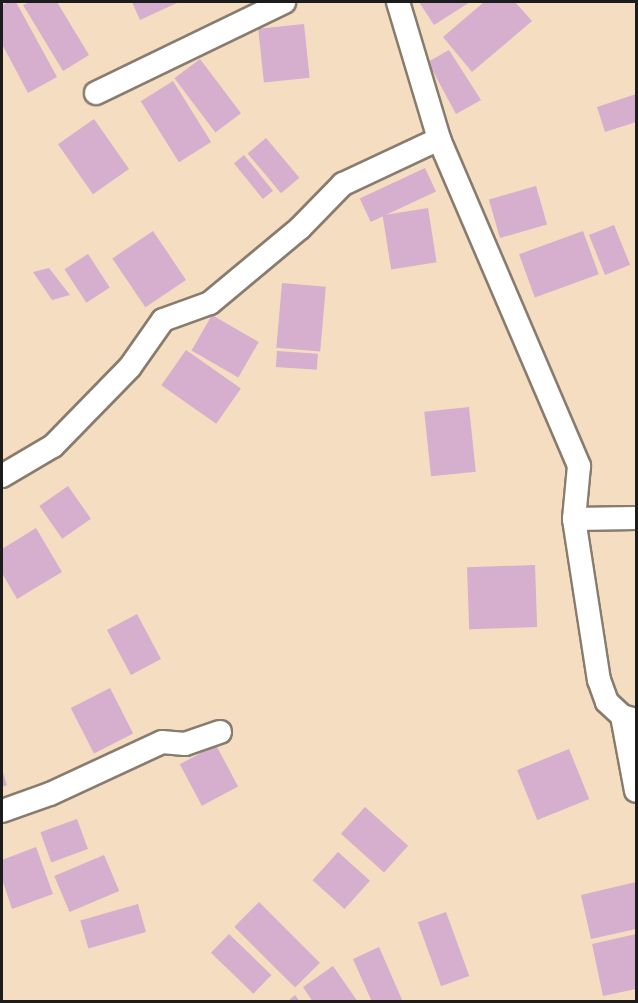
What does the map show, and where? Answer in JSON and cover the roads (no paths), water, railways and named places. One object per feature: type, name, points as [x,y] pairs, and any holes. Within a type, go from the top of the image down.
[{"type":"street","points":[[96,93],[284,2]]},
{"type":"street","points":[[398,2],[439,139],[579,466],[574,519],[599,680],[607,702],[629,718],[636,790]]},
{"type":"street","points":[[2,476],[53,446],[130,367],[163,320],[210,303],[300,228],[343,184],[439,139]]},
{"type":"street","points":[[574,519],[636,518]]},
{"type":"street","points":[[2,811],[50,794],[162,742],[185,744],[220,732]]}]
